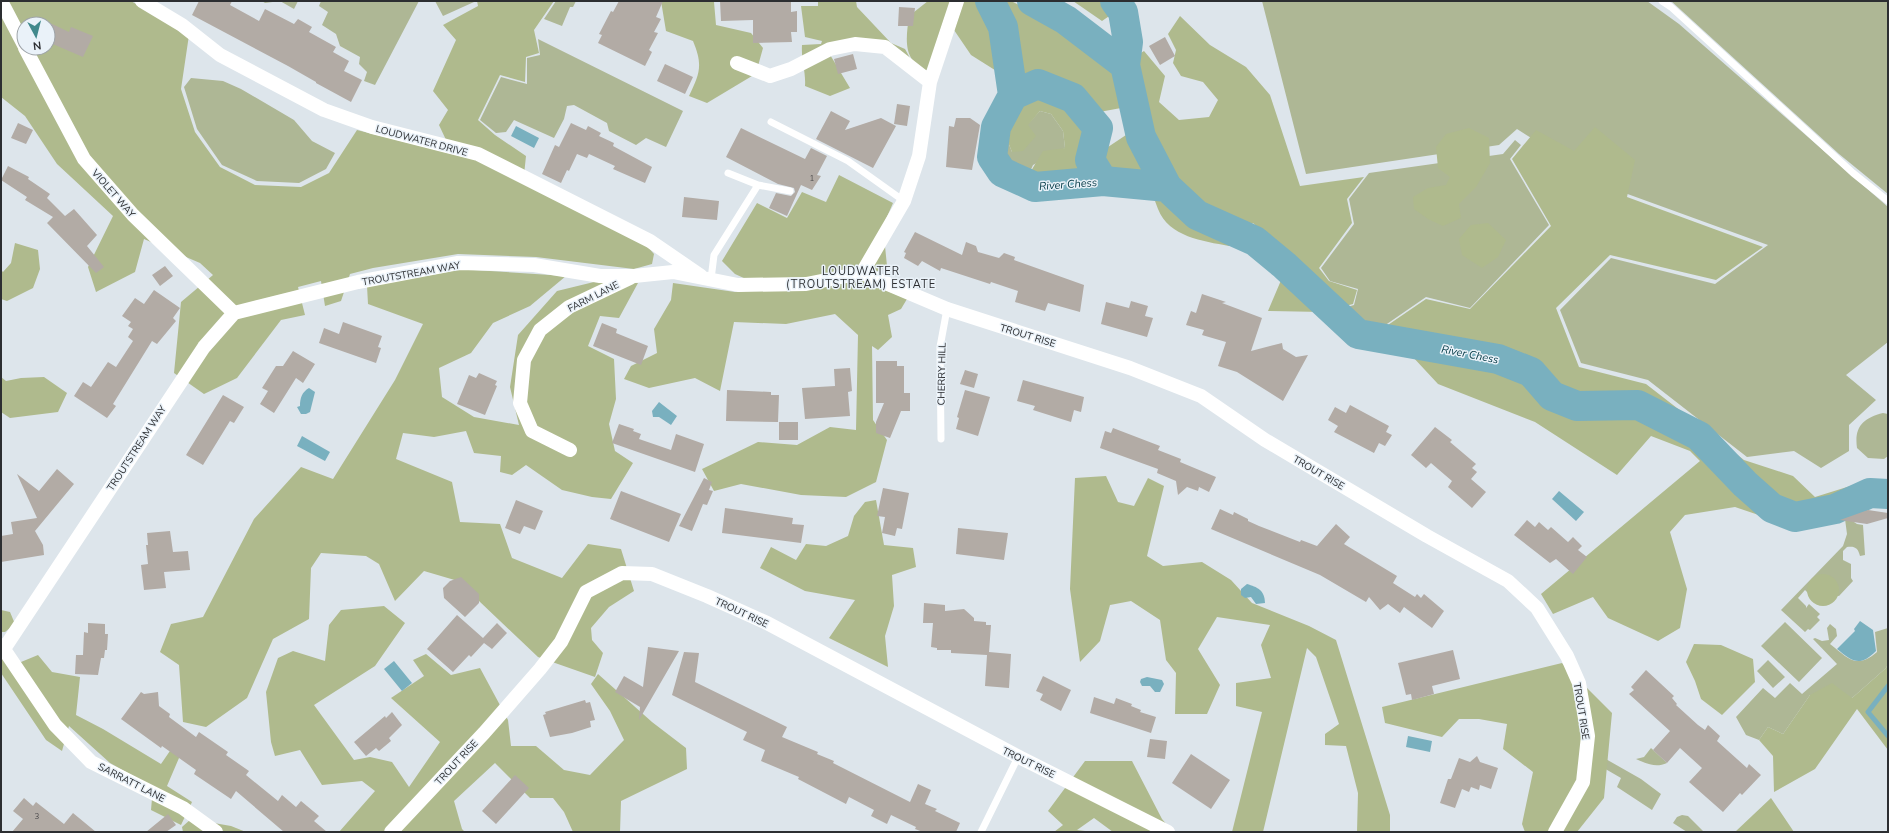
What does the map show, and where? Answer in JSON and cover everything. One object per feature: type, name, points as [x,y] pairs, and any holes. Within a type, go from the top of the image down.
[{"type":"street","points":[[1,1],[16,30]]},
{"type":"street","name":"LOUDWATER DRIVE","points":[[142,1],[182,25],[220,56],[324,110],[372,127],[478,154],[650,241],[668,251],[707,279]]},
{"type":"street","points":[[862,273],[904,200],[919,156],[930,82],[957,1]]},
{"type":"street","points":[[737,63],[770,76],[791,69],[830,49],[855,44],[885,47],[930,82]]},
{"type":"street","name":"VIOLET WAY","points":[[29,56],[84,159],[133,215],[234,313]]},
{"type":"street","name":"TROUTSTREAM WAY","points":[[2,647],[199,354],[234,313],[358,282],[458,263],[534,265],[600,276],[634,276],[673,272],[738,285],[806,284],[862,273]]},
{"type":"street","name":"TROUT RISE","points":[[862,273],[947,309],[1130,368],[1201,396],[1265,440],[1430,538],[1508,581],[1537,608],[1567,656],[1579,682],[1588,736],[1583,782],[1555,832]]},
{"type":"street","name":"FARM LANE","points":[[570,450],[532,431],[520,403],[524,360],[540,330],[569,307],[634,276]]},
{"type":"street","name":"TROUT RISE","points":[[391,832],[484,733],[540,669],[561,642],[586,592],[622,573],[652,574],[707,596],[767,623],[1018,757],[1168,832]]},
{"type":"street","name":"SARRATT LANE","points":[[2,647],[56,725],[91,762],[183,808],[216,832]]},
{"type":"lane","points":[[1662,1],[1671,7],[1853,173],[1888,202]]},
{"type":"lane","points":[[771,122],[848,161],[904,200]]},
{"type":"lane","points":[[728,173],[758,185],[790,191]]},
{"type":"lane","points":[[707,279],[714,254],[758,185]]},
{"type":"lane","name":"CHERRY HILL","points":[[941,439],[940,347],[947,309]]},
{"type":"lane","points":[[981,832],[1018,757]]},
{"type":"green space","points":[[1,1],[131,1],[189,35],[181,89],[195,132],[220,167],[255,185],[301,187],[329,173],[357,130],[476,160],[647,246],[654,254],[652,264],[634,269],[536,257],[458,254],[373,268],[350,274],[341,301],[325,306],[321,281],[298,287],[305,315],[281,320],[237,378],[204,394],[174,373],[181,302],[213,275],[200,263],[144,239],[135,272],[96,292],[88,267],[113,216],[57,164],[25,116],[1,97]]},
{"type":"green space","points":[[262,1],[280,1],[265,3]]},
{"type":"green space","points":[[280,1],[298,1],[294,9]]},
{"type":"green space","points":[[321,1],[419,1],[375,85],[364,81],[367,72],[359,64],[360,57],[340,46],[336,34],[322,25],[328,12],[319,6]]},
{"type":"green space","points":[[435,1],[474,1],[474,2],[443,16]]},
{"type":"green space","points":[[477,1],[554,1],[534,30],[539,53],[526,57],[525,82],[500,75],[478,120],[495,135],[526,156],[524,175],[447,142],[439,125],[448,110],[433,91],[456,40],[443,25],[478,6]]},
{"type":"green space","points":[[556,1],[576,1],[573,7],[570,7],[562,26],[544,19]]},
{"type":"green space","points":[[661,1],[716,1],[714,2],[716,25],[751,33],[763,48],[758,66],[752,76],[707,103],[689,96],[696,81],[699,69],[696,49],[693,41],[666,31]]},
{"type":"green space","points":[[818,1],[856,1],[857,7],[891,43],[905,49],[915,67],[885,44],[829,53],[850,88],[830,96],[805,86],[802,45],[821,44],[822,41],[805,37],[801,6],[818,6]]},
{"type":"green space","points":[[928,1],[963,1],[928,71],[920,67],[910,55],[907,33],[909,16]]},
{"type":"green space","points":[[964,1],[1011,1],[1053,23],[1115,69],[1144,51],[1165,76],[1159,102],[1179,120],[1209,117],[1218,100],[1203,82],[1181,76],[1173,63],[1176,50],[1168,34],[1180,16],[1210,45],[1246,67],[1270,95],[1300,186],[1364,177],[1347,199],[1352,223],[1319,268],[1329,281],[1357,290],[1353,304],[1323,312],[1268,311],[1282,278],[1254,259],[1269,238],[1253,223],[1229,246],[1188,236],[1178,232],[1170,226],[1158,209],[1150,179],[1108,176],[1105,149],[1126,135],[1121,108],[1094,113],[1074,87],[1037,76],[1017,84],[971,55],[954,30]]},
{"type":"green space","points":[[1073,1],[1131,1],[1102,21]]},
{"type":"green space","points":[[1262,1],[1647,1],[1679,24],[1888,207],[1888,342],[1846,375],[1876,400],[1849,425],[1849,451],[1821,468],[1794,451],[1747,457],[1648,380],[1581,363],[1560,310],[1611,258],[1715,284],[1768,245],[1611,188],[1517,129],[1499,145],[1306,174]]},
{"type":"green space","points":[[1671,1],[1888,1],[1888,194],[1839,154]]},
{"type":"green space","points":[[538,39],[683,111],[666,147],[646,138],[636,145],[609,131],[607,123],[574,105],[567,106],[564,119],[554,138],[514,120],[506,132],[496,133],[480,120],[501,77],[527,84],[527,58],[540,55]]},
{"type":"green space","points":[[191,78],[223,81],[241,89],[294,120],[312,141],[335,153],[326,169],[299,183],[257,181],[222,165],[197,129],[184,87]]},
{"type":"green space","points":[[1041,90],[1066,102],[1080,113],[1084,120],[1088,137],[1084,160],[1087,176],[1059,181],[1028,176],[1043,151],[1065,148],[1063,131],[1051,114],[1040,111],[1028,125],[1036,136],[1023,151],[1012,152],[1002,127],[1017,101]]},
{"type":"green space","points":[[1040,111],[1051,114],[1063,131],[1065,148],[1033,165],[1028,176],[1008,167],[999,157],[1002,127],[1012,152],[1027,125]]},
{"type":"green space","points":[[1595,127],[1635,160],[1627,197],[1763,247],[1716,280],[1610,255],[1556,308],[1579,367],[1646,384],[1744,460],[1793,476],[1815,497],[1863,482],[1839,513],[1782,523],[1735,507],[1685,515],[1670,532],[1687,589],[1680,628],[1658,641],[1608,618],[1593,597],[1553,614],[1541,594],[1700,461],[1690,451],[1651,436],[1617,475],[1535,422],[1438,384],[1385,327],[1426,299],[1470,309],[1551,226],[1512,159],[1536,130],[1574,151]]},
{"type":"green space","points":[[1469,128],[1489,138],[1490,163],[1476,187],[1459,204],[1461,218],[1443,226],[1428,219],[1414,209],[1413,197],[1428,188],[1446,185],[1450,177],[1438,168],[1436,147],[1446,134]]},
{"type":"green space","points":[[1515,140],[1521,145],[1510,159],[1549,225],[1470,308],[1426,297],[1384,326],[1382,336],[1370,334],[1344,308],[1354,305],[1358,289],[1330,281],[1321,268],[1354,224],[1349,199],[1369,173],[1503,154]]},
{"type":"green space","points":[[839,175],[893,203],[883,226],[887,266],[861,280],[907,299],[901,309],[888,315],[892,337],[878,350],[872,346],[873,420],[887,440],[876,482],[846,497],[801,495],[741,484],[714,491],[702,469],[758,442],[797,445],[830,427],[856,430],[858,335],[835,314],[786,324],[734,322],[720,391],[695,378],[649,388],[624,379],[631,366],[657,353],[654,329],[671,300],[673,283],[735,292],[768,289],[735,274],[722,261],[757,203],[787,218],[802,192],[826,202]]},
{"type":"green space","points":[[1488,223],[1506,240],[1498,257],[1482,268],[1462,255],[1459,239],[1471,225]]},
{"type":"green space","points":[[15,243],[38,250],[40,269],[33,288],[7,301],[1,299],[1,270],[3,272],[11,263]]},
{"type":"green space","points":[[458,269],[566,276],[530,306],[493,323],[471,353],[439,368],[442,397],[474,417],[519,425],[510,387],[518,335],[557,291],[598,281],[638,283],[619,318],[600,316],[588,346],[614,359],[616,399],[609,424],[615,451],[633,463],[611,499],[592,497],[562,490],[526,465],[512,475],[500,472],[501,456],[474,453],[466,431],[434,437],[403,433],[396,459],[452,482],[460,522],[500,524],[512,558],[562,578],[588,544],[621,549],[634,591],[609,607],[591,628],[592,640],[603,653],[595,677],[538,657],[458,581],[424,571],[395,601],[379,564],[366,556],[321,553],[311,568],[309,619],[273,639],[247,698],[206,727],[183,722],[179,665],[160,652],[171,624],[203,617],[254,519],[301,467],[333,479],[395,380],[423,324],[368,304],[367,286]]},
{"type":"green space","points":[[1,377],[6,381],[21,378],[44,377],[67,393],[58,412],[10,418],[1,412]]},
{"type":"green space","points":[[1883,413],[1888,414],[1888,456],[1884,459],[1868,458],[1857,448],[1857,434],[1861,424],[1876,415]]},
{"type":"green space","points":[[1106,476],[1118,502],[1134,506],[1148,478],[1164,486],[1147,556],[1163,566],[1202,562],[1231,580],[1252,603],[1309,626],[1336,640],[1390,815],[1390,832],[1357,832],[1358,793],[1346,746],[1325,745],[1325,734],[1339,724],[1316,657],[1307,648],[1263,832],[1232,832],[1262,712],[1236,706],[1236,683],[1271,678],[1261,645],[1270,625],[1217,617],[1198,649],[1220,685],[1207,714],[1175,714],[1176,673],[1166,660],[1160,620],[1131,601],[1110,605],[1100,641],[1080,662],[1070,589],[1075,478]]},
{"type":"green space","points":[[876,500],[884,545],[913,548],[916,567],[892,575],[894,606],[885,636],[888,667],[829,638],[855,600],[805,591],[760,568],[771,547],[796,560],[806,544],[826,546],[848,536],[854,516],[865,502]]},
{"type":"green space","points":[[1848,518],[1857,524],[1863,525],[1865,555],[1860,556],[1857,549],[1852,547],[1847,547],[1843,551],[1843,560],[1851,564],[1851,578],[1853,581],[1839,596],[1832,595],[1813,598],[1805,590],[1798,598],[1806,606],[1806,608],[1809,604],[1820,614],[1817,617],[1820,620],[1810,630],[1808,629],[1805,632],[1781,610],[1843,546],[1847,534],[1845,519]]},
{"type":"green space","points":[[1823,574],[1834,579],[1839,590],[1834,601],[1823,606],[1812,601],[1807,590],[1812,579]]},
{"type":"green space","points":[[384,606],[405,623],[375,666],[314,705],[354,760],[370,757],[392,762],[409,787],[440,742],[391,698],[424,676],[413,660],[426,654],[451,675],[480,668],[508,720],[511,746],[536,746],[564,770],[590,775],[624,740],[610,711],[591,684],[598,674],[652,722],[686,748],[687,769],[621,801],[620,832],[573,832],[564,812],[553,798],[530,798],[495,763],[454,801],[462,829],[465,832],[339,832],[375,791],[362,781],[322,785],[300,750],[275,756],[271,742],[266,692],[278,658],[293,651],[325,661],[329,625],[341,610]]},
{"type":"green space","points":[[1,610],[10,612],[15,624],[5,632],[1,632]]},
{"type":"green space","points":[[1785,622],[1822,658],[1799,682],[1761,646]]},
{"type":"green space","points":[[1830,624],[1836,629],[1837,636],[1830,644],[1847,657],[1858,661],[1870,657],[1877,652],[1875,632],[1888,628],[1888,664],[1886,668],[1852,698],[1810,695],[1783,734],[1768,727],[1759,740],[1746,735],[1736,717],[1763,688],[1775,698],[1790,683],[1802,694],[1837,664],[1813,639],[1815,638],[1822,641],[1829,640],[1827,628]]},
{"type":"green space","points":[[1694,644],[1721,645],[1753,659],[1755,682],[1722,715],[1701,699],[1695,681],[1686,662]]},
{"type":"green space","points":[[1,652],[21,662],[38,655],[52,672],[80,677],[76,715],[103,729],[161,764],[174,745],[182,751],[167,786],[192,802],[181,825],[151,810],[153,787],[110,763],[69,726],[62,751],[46,740],[1,673]]},
{"type":"green space","points":[[1768,660],[1785,677],[1773,688],[1757,671]]},
{"type":"green space","points":[[1562,663],[1612,713],[1604,798],[1577,832],[1525,832],[1522,824],[1533,772],[1503,749],[1507,724],[1479,719],[1459,719],[1442,737],[1385,723],[1382,707]]},
{"type":"green space","points":[[1888,664],[1888,750],[1857,709],[1815,769],[1774,792],[1773,756],[1759,740],[1768,727],[1783,734],[1810,695],[1832,683],[1852,698],[1886,668]]},
{"type":"green space","points":[[1651,748],[1667,763],[1655,765],[1636,759],[1644,757]]},
{"type":"green space","points":[[1604,758],[1641,779],[1661,794],[1652,810],[1617,787],[1621,778],[1602,767]]},
{"type":"green space","points":[[1085,761],[1132,761],[1162,819],[1173,832],[1113,832],[1094,818],[1077,830],[1093,832],[1054,832],[1063,825],[1048,811]]},
{"type":"green space","points":[[1771,798],[1794,832],[1735,832]]},
{"type":"green space","points":[[1682,815],[1688,816],[1704,832],[1687,832],[1673,823],[1677,817]]},
{"type":"green space","points":[[191,819],[231,826],[246,832],[183,832],[182,827]]},
{"type":"water","points":[[516,126],[539,138],[534,148],[511,136]]},
{"type":"water","points":[[309,388],[315,392],[310,412],[301,414],[297,407],[300,406],[303,393]]},
{"type":"water","points":[[659,402],[677,416],[671,425],[659,417],[653,417],[652,411]]},
{"type":"water","points":[[302,436],[330,452],[325,461],[297,446]]},
{"type":"water","points":[[1559,491],[1584,512],[1576,521],[1552,499]]},
{"type":"water","points":[[1247,584],[1254,586],[1262,592],[1265,603],[1256,604],[1251,597],[1245,598],[1241,595],[1241,589]]},
{"type":"water","points":[[1860,621],[1873,630],[1876,651],[1861,661],[1856,661],[1852,660],[1837,649],[1855,631],[1854,629]]},
{"type":"water","points":[[394,661],[412,683],[402,691],[384,669]]},
{"type":"water","points":[[1147,677],[1162,680],[1164,684],[1160,692],[1155,692],[1150,686],[1142,686],[1140,682],[1141,679]]},
{"type":"water","points":[[1408,736],[1432,741],[1430,752],[1406,747]]},
{"type":"building","points":[[199,1],[232,1],[230,5],[259,21],[265,9],[294,24],[298,19],[312,27],[309,32],[336,47],[333,52],[349,61],[344,71],[362,80],[351,102],[288,66],[192,15]]},
{"type":"building","points":[[619,1],[663,1],[656,17],[661,19],[654,32],[658,33],[649,50],[652,52],[645,66],[598,43],[602,35],[599,34],[611,11],[613,12]]},
{"type":"building","points":[[720,1],[791,1],[791,12],[797,11],[797,32],[791,32],[792,42],[753,43],[753,20],[721,21]]},
{"type":"building","points":[[899,7],[915,8],[913,26],[898,26]]},
{"type":"building","points":[[56,26],[69,32],[71,27],[93,36],[83,57],[56,45]]},
{"type":"building","points":[[1165,37],[1175,56],[1160,65],[1149,46]]},
{"type":"building","points":[[853,54],[857,69],[838,74],[834,59]]},
{"type":"building","points":[[665,64],[693,77],[685,94],[657,81]]},
{"type":"building","points":[[897,104],[910,106],[907,126],[894,124]]},
{"type":"building","points":[[831,111],[850,121],[845,130],[881,118],[896,126],[873,168],[816,139]]},
{"type":"building","points":[[956,118],[970,118],[980,125],[972,170],[946,167],[949,126],[954,127]]},
{"type":"building","points":[[18,123],[33,130],[26,144],[11,138]]},
{"type":"building","points":[[571,123],[586,130],[588,126],[601,133],[599,136],[614,143],[613,146],[652,167],[645,183],[613,169],[615,166],[589,154],[587,158],[577,154],[569,171],[567,170],[561,183],[542,174],[555,145],[559,147]]},
{"type":"building","points":[[741,128],[805,159],[811,148],[827,156],[817,175],[821,176],[812,190],[801,185],[787,216],[769,208],[776,193],[791,196],[795,192],[794,188],[778,184],[726,157]]},
{"type":"building","points":[[8,166],[29,177],[28,179],[50,194],[47,198],[65,216],[74,209],[97,235],[87,246],[104,267],[96,273],[47,223],[53,217],[25,200],[27,197],[1,180]]},
{"type":"building","points":[[684,197],[719,201],[717,220],[682,217]]},
{"type":"building","points":[[915,232],[962,255],[966,242],[976,246],[978,252],[999,258],[1004,253],[1015,257],[1014,260],[1084,285],[1080,312],[1048,303],[1045,311],[1015,302],[1018,291],[991,282],[990,284],[941,268],[940,271],[922,261],[918,266],[904,258],[906,253],[904,252]]},
{"type":"building","points":[[165,266],[173,276],[160,286],[152,275]]},
{"type":"building","points":[[154,290],[180,308],[173,318],[176,321],[157,344],[152,341],[113,404],[116,406],[107,418],[74,396],[83,382],[91,387],[108,362],[116,367],[133,341],[128,337],[133,329],[128,326],[131,322],[122,316],[135,298],[144,304]]},
{"type":"building","points":[[1202,294],[1226,302],[1222,303],[1262,318],[1251,351],[1282,343],[1283,349],[1296,357],[1308,355],[1283,401],[1237,372],[1218,366],[1226,342],[1202,335],[1204,330],[1186,325],[1191,311],[1196,313]]},
{"type":"building","points":[[1131,301],[1148,306],[1145,316],[1153,318],[1147,337],[1101,324],[1106,302],[1129,308]]},
{"type":"building","points":[[343,322],[382,336],[378,347],[381,348],[376,363],[319,343],[324,328],[339,334]]},
{"type":"building","points":[[602,323],[617,329],[616,333],[648,346],[641,365],[593,346]]},
{"type":"building","points":[[293,351],[315,364],[303,383],[296,378],[274,413],[260,404],[268,391],[262,388],[276,366],[283,366]]},
{"type":"building","points":[[876,361],[897,361],[897,366],[904,366],[904,393],[910,393],[910,411],[901,411],[890,438],[876,433],[876,422],[884,403],[876,403]]},
{"type":"building","points":[[850,368],[852,391],[848,392],[850,416],[805,419],[802,388],[835,386],[834,369]]},
{"type":"building","points":[[965,370],[978,374],[974,388],[960,384]]},
{"type":"building","points":[[479,373],[497,381],[495,385],[497,386],[485,415],[457,404],[469,375],[476,378]]},
{"type":"building","points":[[1023,380],[1084,397],[1081,412],[1074,410],[1071,422],[1033,410],[1035,406],[1017,401]]},
{"type":"building","points":[[727,390],[771,392],[771,395],[779,395],[778,422],[726,421]]},
{"type":"building","points":[[965,390],[990,397],[978,436],[956,429],[959,418],[957,417]]},
{"type":"building","points":[[223,395],[244,407],[234,423],[230,421],[203,465],[186,455]]},
{"type":"building","points":[[1350,405],[1389,426],[1386,432],[1392,435],[1385,446],[1379,443],[1374,453],[1334,432],[1338,426],[1328,420],[1335,407],[1346,413]]},
{"type":"building","points":[[779,422],[798,422],[798,440],[779,440]]},
{"type":"building","points":[[619,424],[634,429],[633,431],[641,434],[639,439],[671,450],[676,434],[704,444],[695,472],[612,443]]},
{"type":"building","points":[[1435,427],[1452,440],[1450,442],[1476,464],[1472,468],[1477,472],[1471,479],[1486,492],[1472,508],[1448,487],[1452,481],[1431,463],[1426,468],[1411,455]]},
{"type":"building","points":[[1113,428],[1160,446],[1158,450],[1181,459],[1180,462],[1216,477],[1209,492],[1199,487],[1198,491],[1187,487],[1178,495],[1176,481],[1157,473],[1158,469],[1100,448],[1105,431],[1111,433]]},
{"type":"building","points":[[57,469],[74,484],[35,531],[43,545],[44,555],[1,562],[1,536],[13,534],[11,522],[37,518],[17,474],[39,491]]},
{"type":"building","points":[[704,478],[712,482],[709,490],[713,491],[707,505],[703,504],[692,531],[679,526]]},
{"type":"building","points":[[883,488],[909,493],[902,529],[897,528],[895,536],[882,533],[885,517],[877,516]]},
{"type":"building","points":[[621,491],[681,514],[669,542],[610,519]]},
{"type":"building","points":[[516,500],[543,511],[535,530],[524,526],[520,534],[505,528]]},
{"type":"building","points":[[725,508],[793,518],[792,524],[804,525],[801,543],[722,533]]},
{"type":"building","points":[[1220,509],[1233,515],[1234,512],[1259,526],[1300,542],[1301,540],[1317,546],[1336,524],[1350,537],[1344,544],[1397,576],[1393,583],[1415,597],[1417,594],[1421,598],[1424,594],[1444,611],[1432,628],[1404,607],[1400,613],[1388,604],[1380,610],[1369,597],[1366,602],[1320,575],[1211,529]]},
{"type":"building","points":[[1868,510],[1888,513],[1888,518],[1867,524],[1840,520]]},
{"type":"building","points":[[1527,520],[1535,527],[1539,522],[1548,530],[1551,527],[1568,542],[1573,537],[1582,546],[1578,550],[1587,557],[1573,574],[1556,559],[1550,563],[1514,535]]},
{"type":"building","points":[[958,528],[1008,533],[1004,560],[956,554]]},
{"type":"building","points":[[170,531],[173,552],[188,551],[190,570],[164,572],[166,588],[144,590],[141,565],[148,564],[146,545],[148,545],[147,533]]},
{"type":"building","points":[[461,577],[479,594],[479,603],[465,617],[444,598],[443,588],[450,581]]},
{"type":"building","points":[[924,603],[945,605],[945,611],[964,609],[974,618],[974,621],[986,622],[986,625],[991,625],[989,652],[1011,654],[1009,688],[985,686],[987,655],[951,653],[951,650],[937,650],[937,648],[931,647],[933,623],[923,623]]},
{"type":"building","points":[[457,615],[483,638],[497,623],[507,633],[492,649],[484,643],[471,657],[469,655],[453,672],[427,649]]},
{"type":"building","points":[[88,623],[105,624],[105,634],[108,634],[107,650],[105,650],[104,658],[101,658],[98,675],[75,674],[76,655],[83,655],[84,632],[88,633]]},
{"type":"building","points":[[648,647],[679,651],[639,720],[640,707],[615,692],[624,676],[643,687]]},
{"type":"building","points":[[1453,650],[1460,679],[1432,686],[1434,694],[1412,700],[1411,694],[1406,695],[1398,663]]},
{"type":"building","points":[[684,652],[699,653],[695,682],[787,727],[782,737],[818,752],[817,754],[834,761],[833,763],[910,802],[918,784],[931,790],[925,804],[937,809],[935,811],[960,823],[956,832],[923,832],[891,815],[887,824],[871,816],[874,810],[849,797],[846,804],[798,779],[799,777],[761,761],[765,750],[743,740],[747,732],[672,695]]},
{"type":"building","points":[[1646,670],[1674,696],[1672,698],[1677,704],[1676,705],[1705,730],[1708,725],[1720,736],[1717,741],[1747,768],[1749,764],[1761,775],[1742,795],[1740,793],[1723,812],[1689,782],[1702,768],[1680,748],[1667,763],[1653,750],[1670,731],[1629,694],[1634,690],[1631,687]]},
{"type":"building","points":[[1043,676],[1071,690],[1061,711],[1040,700],[1043,694],[1036,691]]},
{"type":"building","points":[[141,692],[144,694],[158,692],[159,706],[170,714],[169,717],[196,737],[199,732],[228,752],[226,755],[249,771],[246,775],[278,801],[282,795],[296,807],[301,801],[319,816],[314,821],[327,832],[284,832],[236,791],[231,799],[194,774],[196,770],[162,746],[161,748],[121,719]]},
{"type":"building","points":[[1094,697],[1114,704],[1116,698],[1132,704],[1131,706],[1141,710],[1140,712],[1156,717],[1151,733],[1090,713]]},
{"type":"building","points":[[585,700],[586,703],[590,702],[595,720],[590,721],[591,727],[572,733],[550,737],[543,715],[546,714],[545,712]]},
{"type":"building","points":[[392,712],[402,725],[389,738],[391,741],[379,751],[376,748],[366,756],[354,742]]},
{"type":"building","points":[[1150,739],[1167,741],[1165,759],[1147,757]]},
{"type":"building","points":[[1191,754],[1230,780],[1211,809],[1172,783]]},
{"type":"building","points":[[1477,756],[1480,762],[1498,768],[1491,789],[1480,785],[1479,790],[1471,787],[1469,792],[1462,789],[1455,808],[1440,803],[1448,779],[1451,779],[1459,758],[1470,762]]},
{"type":"building","points":[[515,775],[529,788],[496,824],[482,811]]},
{"type":"building","points":[[24,798],[33,806],[36,802],[64,824],[73,813],[96,832],[12,832],[23,819],[13,811]]},
{"type":"building","points":[[168,814],[176,825],[166,832],[146,832]]},
{"type":"waterway","name":"River Chess","points":[[990,1],[1003,27],[1013,95],[996,127],[992,157],[1002,172],[1035,187],[1103,181],[1167,187]]},
{"type":"waterway","name":"River Chess","points":[[1032,1],[1066,20],[1125,65]]},
{"type":"waterway","name":"River Chess","points":[[1115,1],[1123,12],[1128,42],[1125,65],[1141,137],[1167,187],[1197,215],[1255,241],[1284,265],[1358,334],[1498,359],[1531,372],[1552,396],[1577,406],[1638,405],[1699,436],[1745,484],[1772,508],[1795,517],[1835,509],[1870,493],[1888,494]]},
{"type":"waterway","name":"River Chess","points":[[1013,95],[1038,84],[1073,98],[1098,128],[1090,160],[1103,181]]},
{"type":"waterway","points":[[1888,686],[1868,712],[1888,736]]},
{"type":"district","name":"LOUDWATER (TROUTSTREAM) ESTATE","points":[[861,277]]}]
